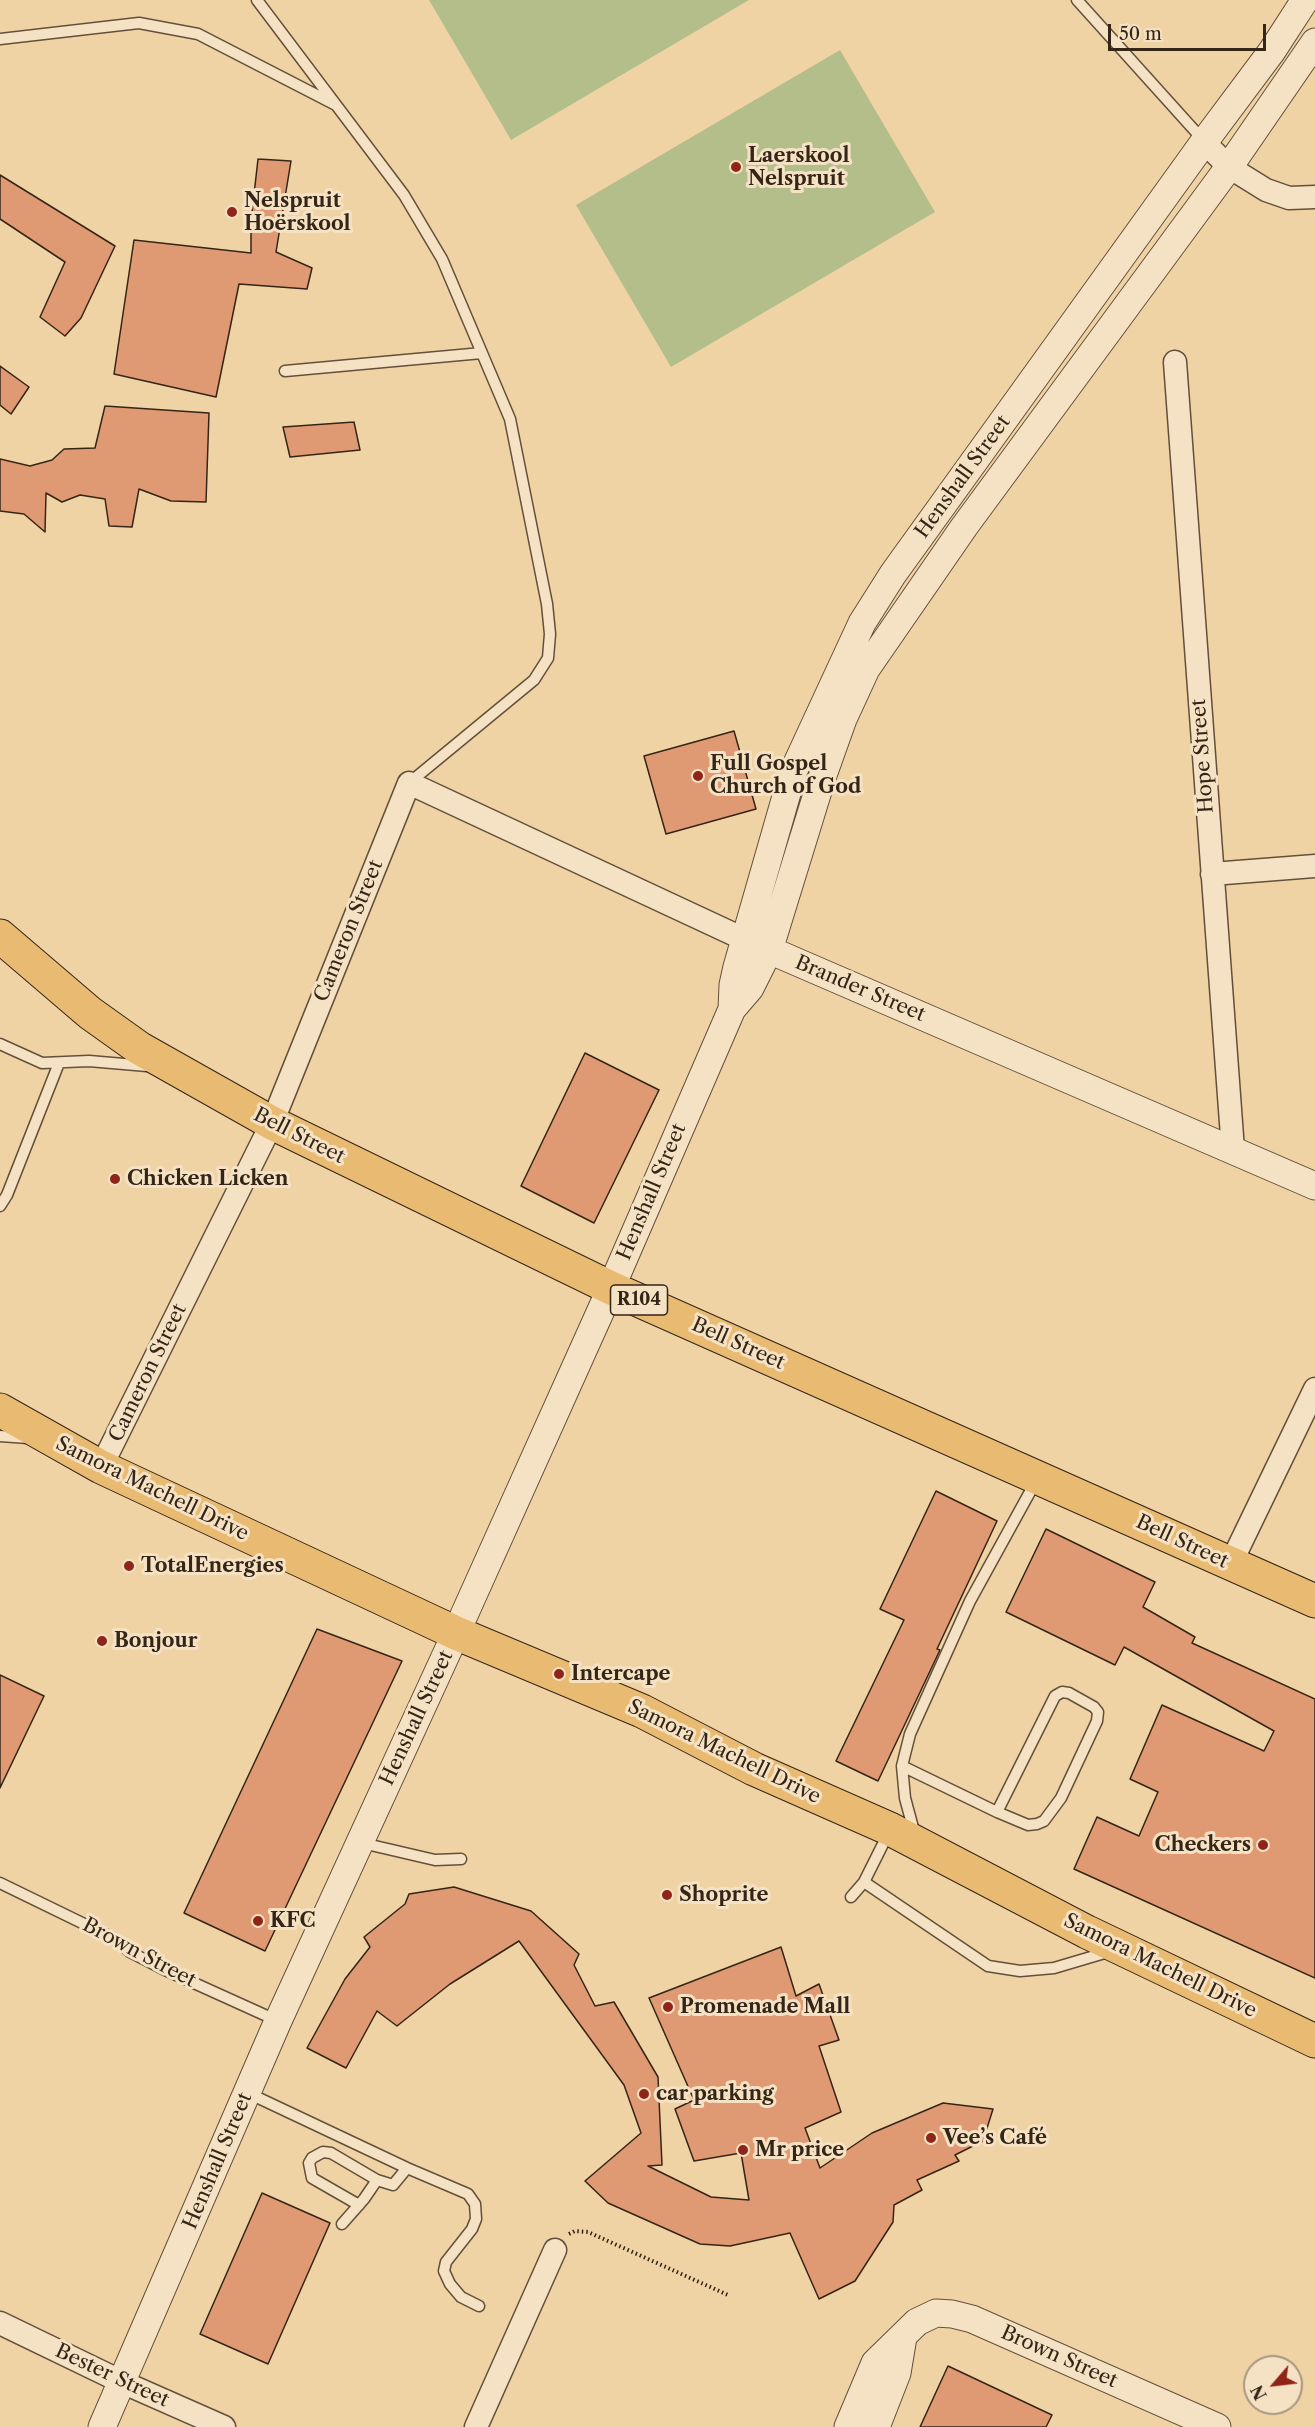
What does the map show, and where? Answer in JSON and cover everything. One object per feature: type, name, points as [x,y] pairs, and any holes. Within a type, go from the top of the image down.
[{"type":"main road","name":"Bell Street","points":[[0,936],[90,1013],[139,1048],[272,1123],[611,1288],[1315,1601]]},
{"type":"main road","name":"Samora Machell Drive","points":[[0,1410],[101,1467],[456,1633],[642,1711],[754,1769],[904,1836],[1120,1948],[1315,2041]]},
{"type":"street","name":"Henshall Street","points":[[102,2427],[278,2021],[611,1288],[732,1009],[750,988],[758,945],[843,719],[866,669],[1216,155],[1272,51],[1305,0]]},
{"type":"street","name":"Henshall Street","points":[[758,945],[755,901],[793,772],[836,674],[862,623],[900,565],[1216,155],[1315,42]]},
{"type":"street","points":[[1216,155],[1266,190],[1289,198],[1315,197]]},
{"type":"street","name":"Hope Street","points":[[1175,362],[1233,1150]]},
{"type":"street","name":"Brander Street","points":[[409,783],[758,945],[1315,1186]]},
{"type":"street","name":"Cameron Street","points":[[101,1467],[272,1123],[409,783]]},
{"type":"street","points":[[1212,874],[1315,866]]},
{"type":"street","points":[[1230,1564],[1315,1389]]},
{"type":"street","points":[[476,2427],[555,2250]]},
{"type":"street","name":"Brown Street","points":[[848,2427],[875,2363],[917,2322],[936,2313],[972,2319],[1218,2427]]},
{"type":"street","name":"Bester Street","points":[[0,2323],[122,2382],[224,2427]]},
{"type":"street","points":[[876,2427],[897,2373],[903,2337]]},
{"type":"lane","name":"Cameron Street","points":[[257,0],[404,195],[442,259],[510,419],[547,604],[550,634],[548,658],[534,680],[409,783]]},
{"type":"lane","points":[[1077,0],[1216,155]]},
{"type":"lane","points":[[0,39],[139,23],[198,34],[337,105]]},
{"type":"lane","points":[[285,371],[482,353]]},
{"type":"lane","points":[[0,1044],[42,1063],[89,1061],[174,1068]]},
{"type":"lane","points":[[0,1206],[7,1195],[59,1063]]},
{"type":"lane","points":[[0,1436],[49,1439]]},
{"type":"lane","points":[[851,1897],[904,1836],[905,1798],[902,1766],[910,1734],[970,1600],[1037,1478]]},
{"type":"lane","points":[[902,1766],[997,1812],[1028,1825],[1044,1821],[1061,1798],[1097,1721],[1098,1712],[1094,1707],[1069,1693],[1062,1692],[1055,1696],[997,1812]]},
{"type":"lane","points":[[358,1843],[435,1860],[460,1859]]},
{"type":"lane","points":[[864,1882],[988,1966],[1020,1971],[1054,1968],[1120,1948]]},
{"type":"lane","name":"Brown Street","points":[[0,1883],[113,1938],[130,1952],[163,1969],[278,2021]]},
{"type":"lane","points":[[247,2093],[407,2168],[457,2188],[473,2199],[477,2219],[446,2262],[444,2271],[450,2284],[461,2297],[480,2306]]},
{"type":"lane","points":[[358,2205],[312,2178],[309,2163],[312,2158],[323,2152],[332,2153],[377,2180],[393,2185],[407,2168]]},
{"type":"lane","points":[[342,2224],[377,2180]]},
{"type":"path","points":[[555,2250],[568,2234],[575,2231],[588,2232],[728,2295]]},
{"type":"green space","points":[[429,0],[749,0],[511,140]]},
{"type":"green space","points":[[840,50],[935,212],[671,367],[576,205]]},
{"type":"building","points":[[258,159],[291,161],[276,252],[312,268],[307,289],[239,284],[216,397],[114,374],[134,240],[251,253],[251,221]]},
{"type":"building","points":[[0,175],[115,246],[81,318],[65,336],[40,317],[65,262],[0,219]]},
{"type":"building","points":[[0,366],[29,387],[11,414],[0,405]]},
{"type":"building","points":[[105,406],[209,413],[206,502],[171,501],[139,489],[132,527],[109,526],[105,499],[80,495],[62,502],[46,493],[45,532],[24,514],[0,511],[0,459],[30,466],[52,460],[64,449],[95,448]]},
{"type":"building","points":[[354,422],[360,450],[290,457],[283,427]]},
{"type":"building","points":[[734,731],[756,809],[666,834],[644,756]]},
{"type":"building","points":[[585,1053],[659,1090],[594,1223],[521,1186]]},
{"type":"building","points":[[936,1491],[997,1521],[937,1649],[940,1650],[878,1781],[836,1761],[904,1620],[880,1609]]},
{"type":"building","points":[[1046,1529],[1155,1582],[1143,1607],[1195,1637],[1192,1643],[1315,1699],[1315,1978],[1074,1869],[1097,1817],[1139,1836],[1158,1792],[1130,1779],[1162,1705],[1264,1751],[1274,1731],[1124,1647],[1115,1665],[1006,1612]]},
{"type":"building","points":[[317,1629],[402,1661],[265,1951],[184,1913]]},
{"type":"building","points":[[0,1675],[44,1696],[0,1788]]},
{"type":"building","name":"car parking","points":[[454,1887],[531,1911],[579,1954],[574,1965],[595,2006],[614,2002],[658,2077],[662,2165],[648,2166],[711,2197],[749,2200],[741,2153],[694,2161],[675,2109],[694,2100],[649,1998],[781,1947],[796,1996],[819,1984],[839,2040],[819,2046],[841,2112],[805,2128],[820,2168],[872,2133],[943,2103],[993,2109],[983,2141],[955,2155],[959,2161],[917,2180],[922,2190],[894,2205],[893,2222],[855,2281],[819,2299],[790,2233],[730,2246],[700,2244],[608,2203],[585,2181],[641,2133],[624,2085],[519,1941],[450,1984],[397,2026],[377,2011],[346,2068],[307,2048],[345,1979],[370,1947],[364,1937],[405,1904],[409,1894]]},
{"type":"building","points":[[262,2193],[330,2223],[268,2364],[200,2334]]},
{"type":"building","points":[[948,2366],[1052,2415],[1046,2427],[920,2427]]},
{"type":"place","name":"Laerskool Nelspruit","points":[[736,167]]},
{"type":"place","name":"Nelspruit Hoërskool","points":[[232,212]]},
{"type":"place","name":"Full Gospel Church of God","points":[[698,776]]},
{"type":"place","name":"Chicken Licken","points":[[115,1179]]},
{"type":"place","name":"TotalEnergies","points":[[129,1566]]},
{"type":"place","name":"Bonjour","points":[[102,1641]]},
{"type":"place","name":"Intercape","points":[[559,1674]]},
{"type":"place","name":"Checkers","points":[[1263,1845]]},
{"type":"place","name":"Shoprite","points":[[667,1895]]},
{"type":"place","name":"KFC","points":[[258,1921]]},
{"type":"place","name":"Promenade Mall","points":[[668,2007]]},
{"type":"place","name":"car parking","points":[[644,2094]]},
{"type":"place","name":"Vee’s Café","points":[[931,2138]]},
{"type":"place","name":"Mr price","points":[[743,2150]]}]
